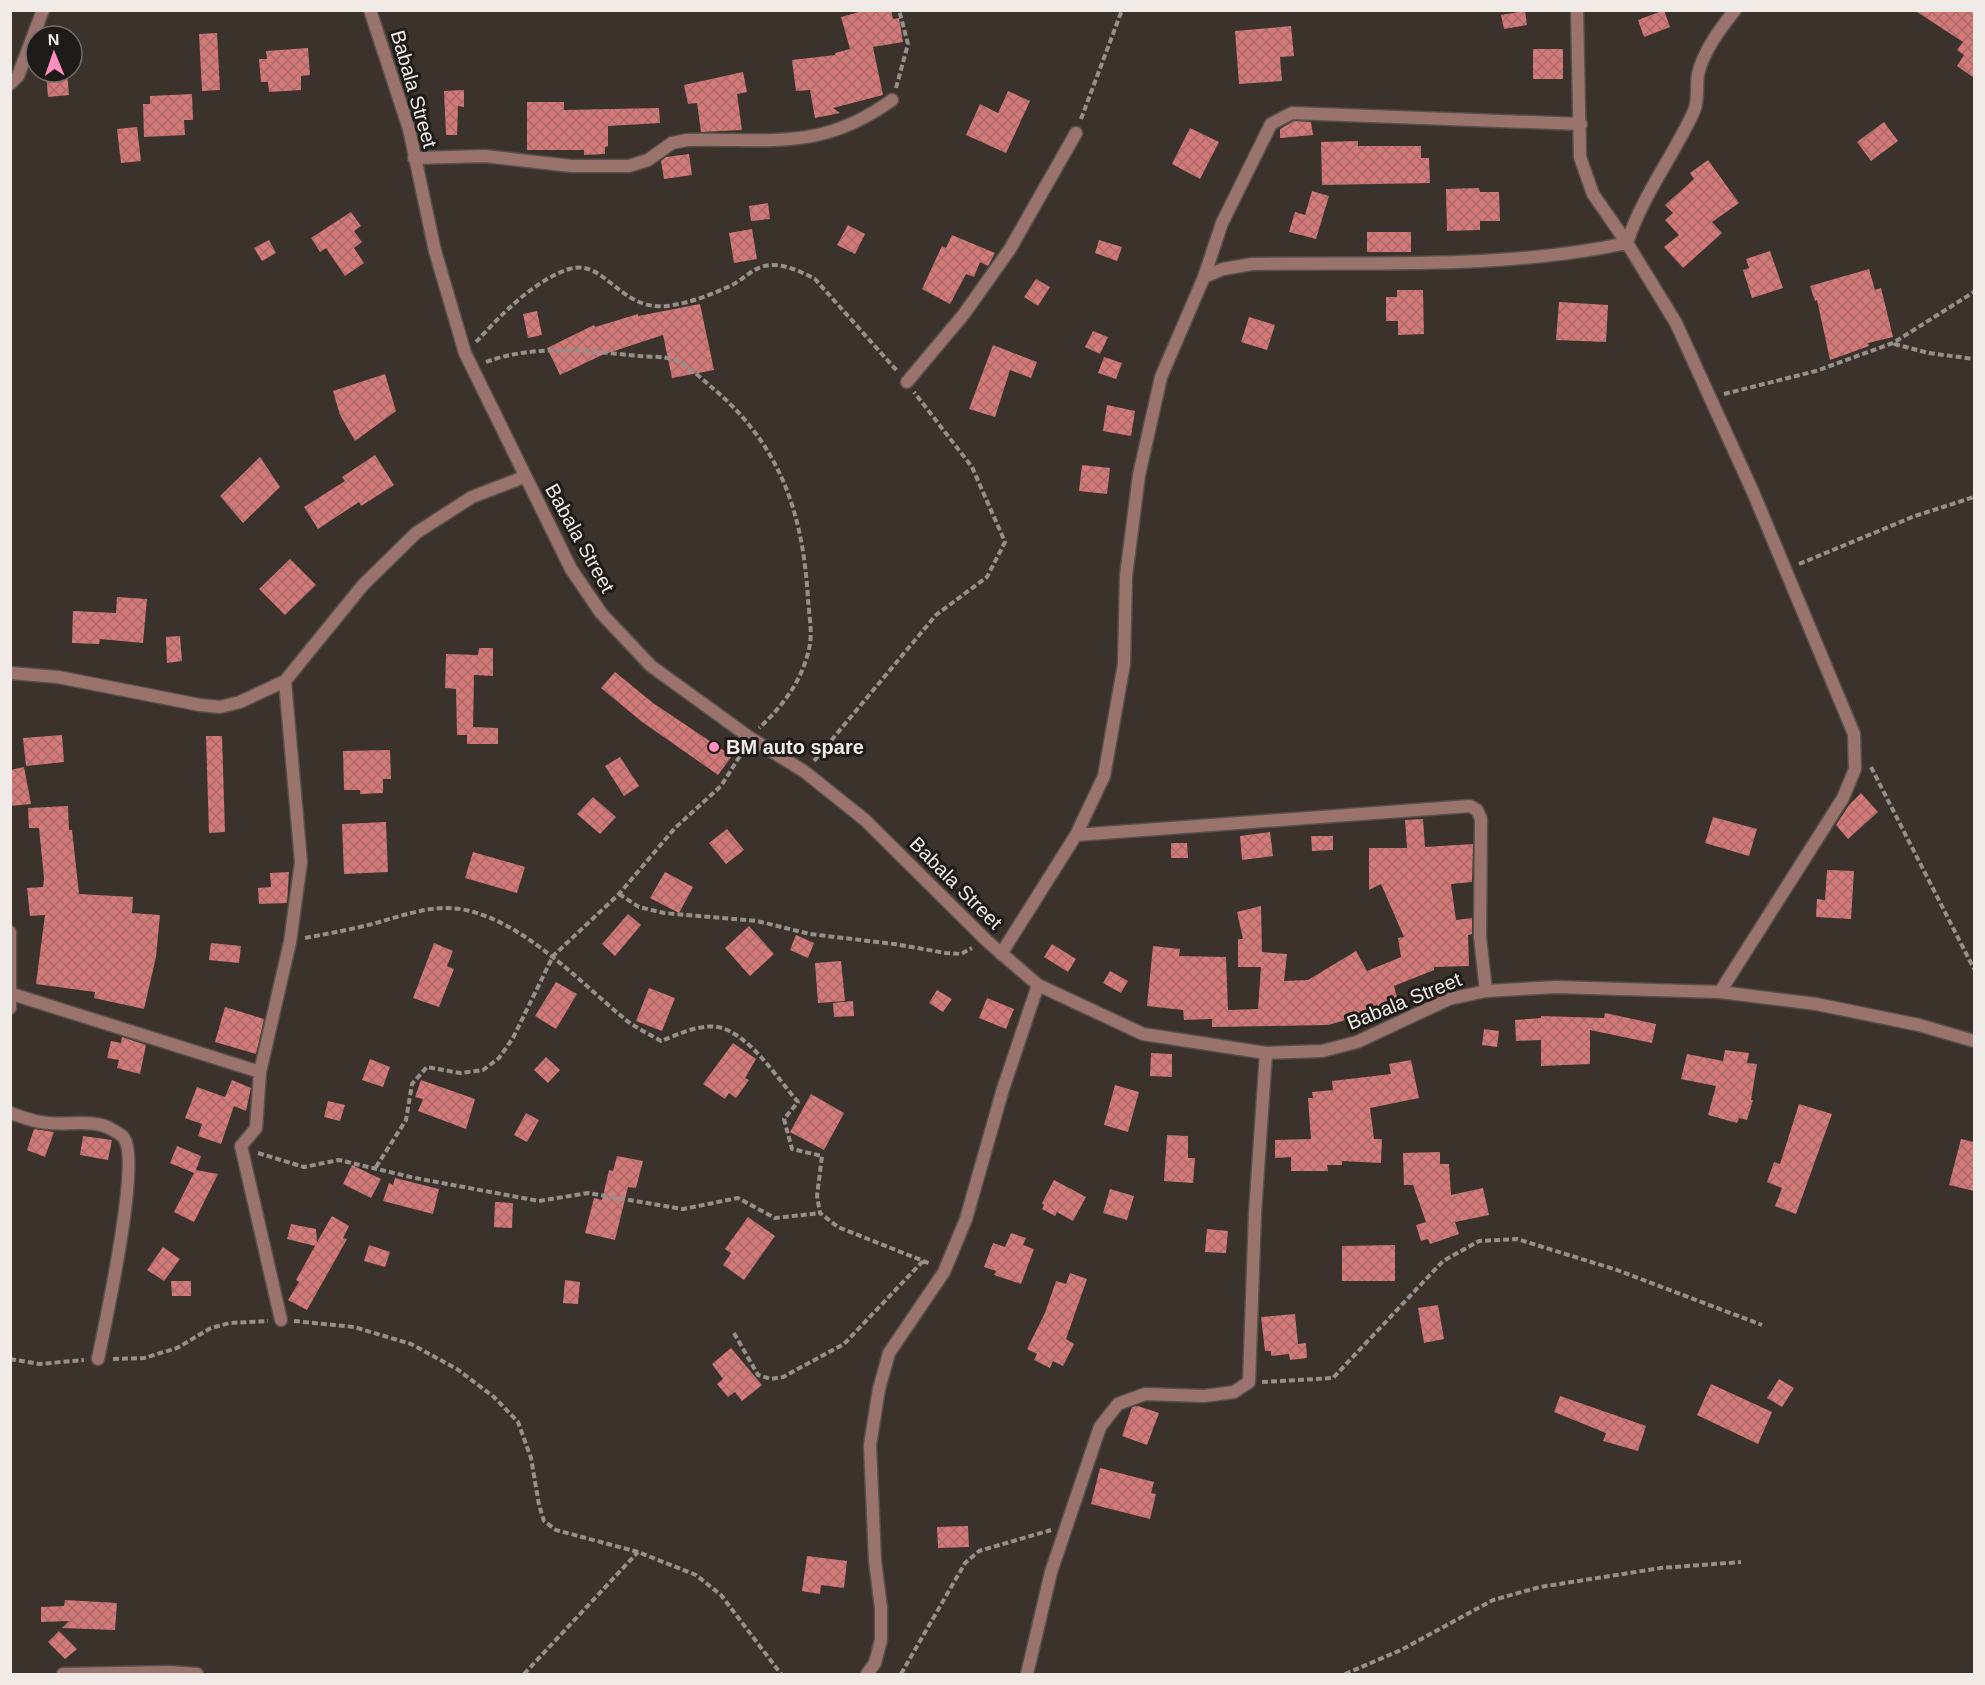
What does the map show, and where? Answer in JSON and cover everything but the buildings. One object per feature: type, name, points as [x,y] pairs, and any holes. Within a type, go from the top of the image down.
[{"type":"street","points":[[10,84],[18,76],[43,10]]},
{"type":"street","name":"Babala Street","points":[[370,10],[409,129],[435,251],[465,353],[571,569],[601,613],[651,666],[749,737],[805,772],[865,820],[987,941],[1038,985],[1143,1034],[1266,1053],[1322,1051],[1357,1042],[1449,999],[1486,991],[1556,987],[1719,992],[1816,1004],[1919,1025],[1974,1041]]},
{"type":"street","points":[[1577,10],[1580,157],[1583,173],[1593,194],[1627,243],[1676,322],[1753,492],[1854,734],[1855,769],[1843,798],[1719,992]]},
{"type":"street","points":[[1627,243],[1638,211],[1696,108],[1698,74],[1715,36],[1736,10]]},
{"type":"street","points":[[414,158],[485,156],[571,166],[629,166],[648,160],[672,143],[687,140],[797,140],[824,135],[852,126],[892,100]]},
{"type":"street","points":[[1001,954],[1076,835],[1104,776],[1124,664],[1126,576],[1139,475],[1161,377],[1204,277],[1222,223],[1271,124],[1293,113],[1581,124]]},
{"type":"street","points":[[907,382],[964,314],[1010,249],[1076,133]]},
{"type":"street","points":[[1204,277],[1223,269],[1252,264],[1469,261],[1596,249],[1627,243]]},
{"type":"street","points":[[10,673],[58,677],[131,690],[170,701],[220,707],[240,702],[285,681],[363,585],[416,533],[472,497],[524,477]]},
{"type":"street","points":[[281,1320],[241,1146],[256,1128],[260,1072],[290,942],[301,862],[285,681]]},
{"type":"street","points":[[1076,835],[1470,806],[1477,810],[1480,819],[1480,937],[1486,991]]},
{"type":"street","points":[[10,932],[12,994],[10,1008]]},
{"type":"street","points":[[867,1674],[875,1663],[880,1640],[881,1608],[875,1561],[870,1445],[879,1389],[890,1353],[945,1272],[966,1219],[1003,1089],[1038,985]]},
{"type":"street","points":[[12,994],[260,1072]]},
{"type":"street","points":[[1027,1674],[1051,1572],[1100,1427],[1118,1404],[1145,1394],[1204,1396],[1234,1392],[1249,1382],[1256,1192],[1266,1053]]},
{"type":"street","points":[[10,1113],[41,1123],[90,1124],[110,1128],[124,1138],[129,1153],[124,1215],[98,1359]]},
{"type":"street","points":[[63,1674],[197,1674]]},
{"type":"path","points":[[892,100],[908,44],[899,10]]},
{"type":"path","points":[[1076,133],[1122,10]]},
{"type":"path","points":[[465,353],[497,320],[522,299],[550,277],[570,269],[584,267],[598,273],[625,296],[639,304],[657,307],[695,300],[734,284],[758,268],[771,264],[800,271],[815,279],[845,309],[907,382],[972,467],[1005,542],[987,577],[936,615],[805,772]]},
{"type":"path","points":[[1709,398],[1816,371],[1893,343],[1974,292]]},
{"type":"path","points":[[1893,343],[1929,353],[1974,359]]},
{"type":"path","points":[[376,1167],[406,1120],[412,1084],[427,1067],[460,1072],[483,1070],[499,1058],[513,1038],[553,956],[619,894],[675,828],[722,786],[749,737],[779,710],[800,676],[810,643],[800,525],[781,475],[762,439],[732,405],[674,360],[569,350],[498,358],[471,368]]},
{"type":"path","points":[[1785,569],[1915,516],[1974,497]]},
{"type":"path","points":[[1870,766],[1974,969]]},
{"type":"path","points":[[619,894],[639,907],[664,913],[757,921],[810,934],[946,953],[961,954],[987,941]]},
{"type":"path","points":[[290,942],[365,926],[405,914],[443,908],[472,910],[491,916],[553,956],[627,1021],[661,1041],[694,1029],[724,1029],[758,1053],[798,1102],[784,1119],[792,1149],[822,1156],[817,1196],[820,1213],[838,1227],[924,1260],[945,1272]]},
{"type":"path","points":[[241,1146],[304,1167],[339,1160],[415,1178],[539,1201],[588,1193],[683,1209],[738,1197],[775,1218],[820,1213]]},
{"type":"path","points":[[1249,1382],[1333,1378],[1443,1261],[1479,1241],[1517,1239],[1617,1270],[1762,1325]]},
{"type":"path","points":[[734,1333],[758,1375],[771,1379],[783,1377],[844,1344],[924,1260]]},
{"type":"path","points":[[10,1359],[39,1364],[144,1358],[177,1348],[211,1328],[230,1323],[281,1320],[354,1327],[411,1344],[457,1370],[494,1397],[518,1422],[531,1458],[538,1505],[544,1521],[556,1530],[638,1552],[696,1575],[721,1594],[781,1674]]},
{"type":"path","points":[[901,1674],[965,1563],[979,1551],[1068,1523]]},
{"type":"path","points":[[524,1674],[638,1552]]},
{"type":"path","points":[[1345,1674],[1401,1650],[1493,1600],[1531,1589],[1584,1578],[1741,1562]]},
{"type":"place","name":"BM auto spare","points":[[714,747]]}]
